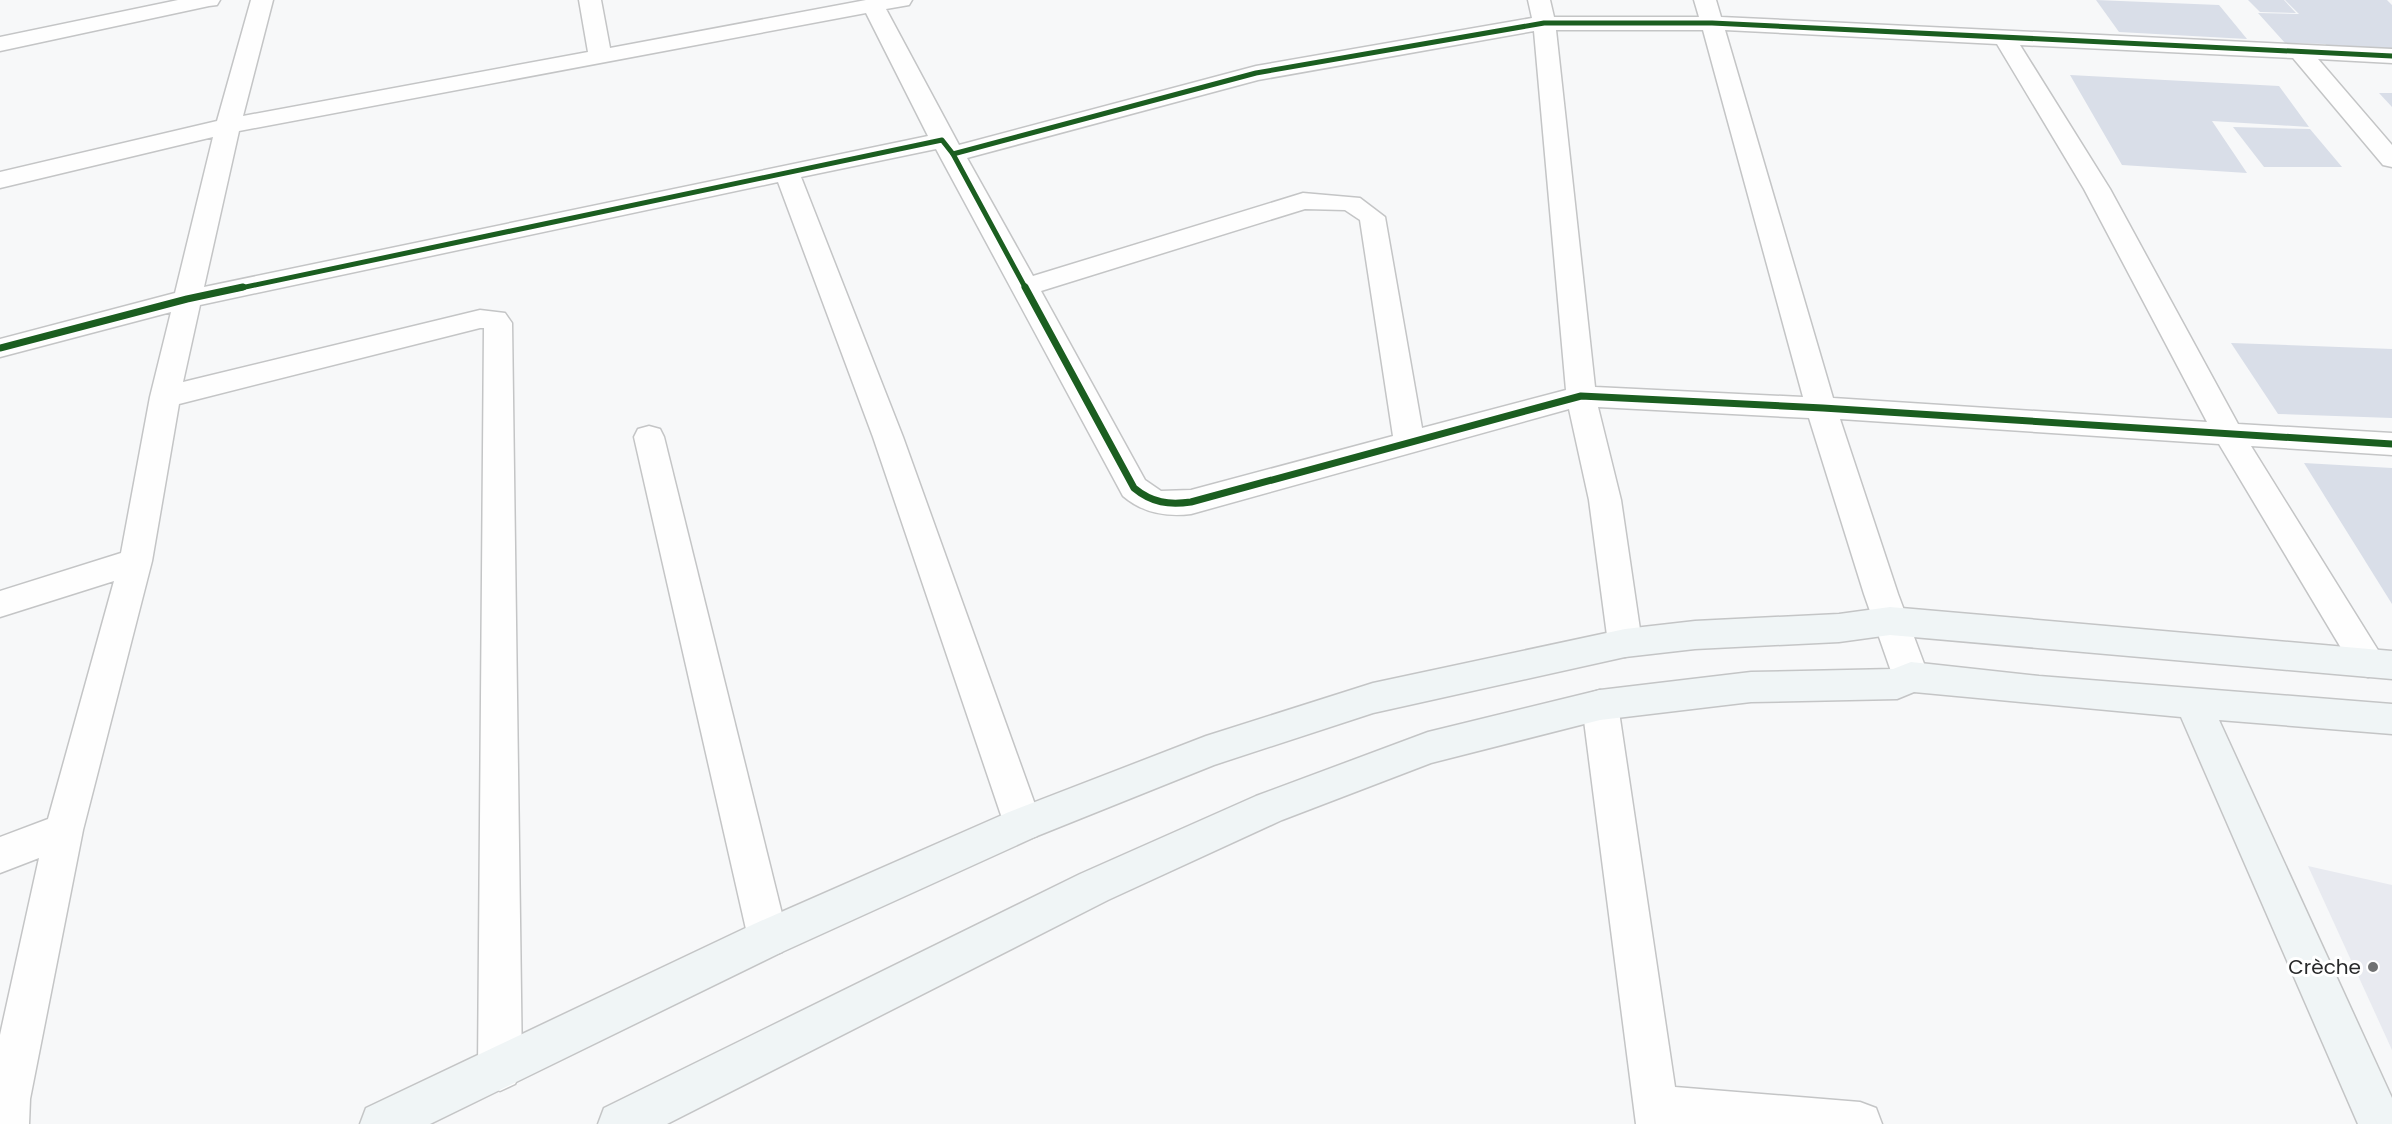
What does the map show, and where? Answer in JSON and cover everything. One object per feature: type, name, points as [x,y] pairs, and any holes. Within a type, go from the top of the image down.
[{"type":"main road","points":[[382,1124],[768,938],[1023,824],[1206,752],[1373,698],[1625,643],[1695,635],[1839,628],[1890,621],[2380,664]]},
{"type":"main road","points":[[620,1124],[1094,887],[1269,808],[1428,748],[1600,705],[1751,687],[1897,684],[1911,677],[2039,691],[2392,719]]},
{"type":"main road","points":[[2193,703],[2381,1124]]},
{"type":"street","points":[[0,44],[209,0]]},
{"type":"street","points":[[7,1124],[8,1099],[64,830],[136,561],[165,397],[187,299],[228,126],[262,0]]},
{"type":"street","points":[[590,0],[600,57]]},
{"type":"street","points":[[0,180],[228,126],[901,0]]},
{"type":"street","points":[[873,5],[947,147],[1134,488],[1148,501],[1169,504],[1191,502],[1581,396],[1823,408],[2392,444]]},
{"type":"street","points":[[1542,11],[1581,396],[1605,500],[1625,643]]},
{"type":"street","points":[[0,348],[187,299],[787,173],[947,147],[1256,73],[1542,11],[1708,12],[2005,38],[2392,56]]},
{"type":"street","points":[[1708,12],[1823,408],[1890,621],[1911,677]]},
{"type":"street","points":[[2005,38],[2097,189],[2229,435],[2380,664]]},
{"type":"street","points":[[2301,53],[2392,159]]},
{"type":"street","points":[[787,173],[888,437],[1023,824]]},
{"type":"street","points":[[1026,288],[1303,201],[1351,203],[1372,217],[1408,443]]},
{"type":"street","points":[[165,397],[480,319],[495,319],[498,323],[500,1069]]},
{"type":"street","points":[[649,437],[768,938]]},
{"type":"street","points":[[0,604],[136,561]]},
{"type":"street","points":[[1600,705],[1656,1115],[1860,1124]]},
{"type":"street","points":[[0,855],[64,830]]},
{"type":"shaded area","name":"Crèche","points":[[2308,866],[2392,885],[2392,1050]]},
{"type":"building","points":[[2096,0],[2219,5],[2247,39],[2119,32]]},
{"type":"building","points":[[2248,0],[2284,0],[2296,13],[2260,12]]},
{"type":"building","points":[[2285,0],[2387,0],[2392,5],[2392,51],[2331,49],[2325,44],[2285,43],[2258,13],[2299,14]]},
{"type":"building","points":[[2070,75],[2279,86],[2309,127],[2212,121],[2247,173],[2122,165]]},
{"type":"building","points":[[2379,93],[2392,93],[2392,107]]},
{"type":"building","points":[[2233,127],[2310,129],[2342,167],[2264,167]]},
{"type":"building","points":[[2231,343],[2392,349],[2392,418],[2278,414]]},
{"type":"building","points":[[2304,463],[2392,468],[2392,604]]},
{"type":"cycle path","points":[[0,348],[187,299],[942,140],[953,154],[1256,73],[1544,23],[1645,25],[1712,23],[2392,56]]},
{"type":"cycle path","points":[[953,154],[1134,488],[1154,501],[1191,502],[1581,396],[1823,408],[2392,444]]},
{"type":"place","name":"Crèche","points":[[2373,967]]}]
